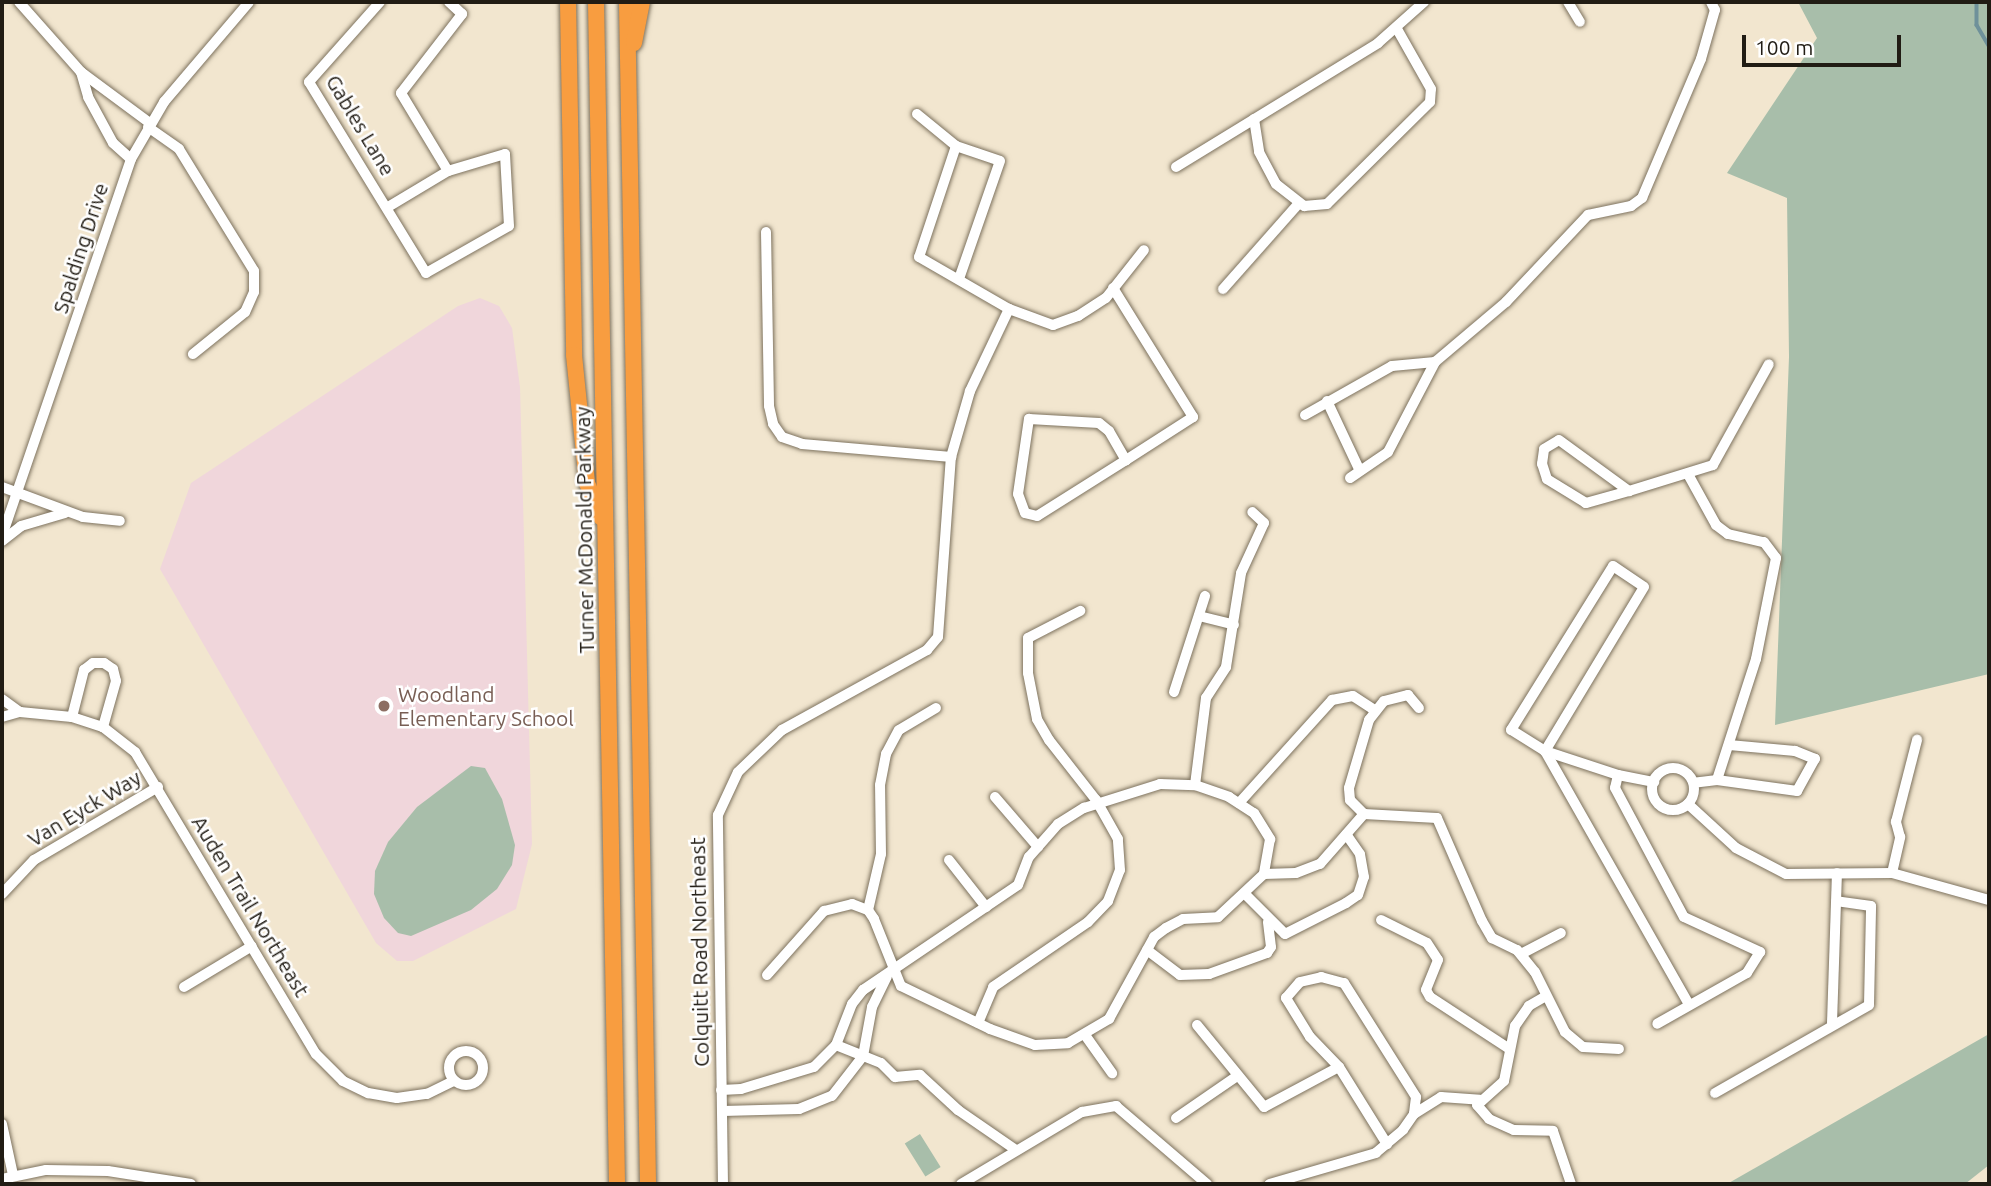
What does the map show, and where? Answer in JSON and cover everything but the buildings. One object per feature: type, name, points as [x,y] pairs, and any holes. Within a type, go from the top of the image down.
[{"type":"highway","points":[[568,2],[579,425],[587,483],[605,528]]},
{"type":"highway","name":"Turner McDonald Parkway","points":[[596,2],[617,1184]]},
{"type":"highway","points":[[627,2],[648,1184]]},
{"type":"highway","points":[[628,70],[642,2]]},
{"type":"street","points":[[19,2],[81,72],[179,149],[254,271],[254,292],[245,312],[193,354]]},
{"type":"street","name":"Spalding Drive","points":[[2,538],[131,159],[149,125],[248,2]]},
{"type":"street","name":"Gables Lane","points":[[380,2],[309,82],[426,272],[509,226],[505,155],[448,171],[388,207]]},
{"type":"street","points":[[448,171],[401,93],[462,14],[449,2]]},
{"type":"street","points":[[1176,167],[1397,29],[1424,2]]},
{"type":"street","points":[[1568,2],[1580,22]]},
{"type":"street","points":[[1350,478],[1388,452],[1435,362],[1506,302],[1588,215],[1631,206],[1642,198],[1701,59],[1715,10],[1711,2]]},
{"type":"street","points":[[1254,119],[1265,170],[1299,203],[1310,208],[1327,204],[1430,102],[1431,89],[1397,29]]},
{"type":"street","points":[[81,72],[88,97],[113,143],[131,159]]},
{"type":"street","points":[[917,114],[956,146],[1000,161],[959,279]]},
{"type":"street","points":[[956,146],[919,257],[1009,309],[1053,325],[1078,316],[1113,288],[1144,250]]},
{"type":"street","points":[[1223,289],[1299,203]]},
{"type":"street","points":[[766,232],[769,406],[773,424],[782,438],[802,444],[951,457]]},
{"type":"street","points":[[1113,288],[1193,417],[1126,460],[1037,516],[1025,513],[1018,494],[1030,419],[1099,424],[1110,431],[1126,460]]},
{"type":"street","name":"Colquitt Road Northeast","points":[[723,1184],[716,837],[726,792],[744,765],[782,730],[927,650],[938,637],[951,457],[970,391],[1009,309]]},
{"type":"street","points":[[1305,415],[1392,366],[1435,362]]},
{"type":"street","points":[[1629,491],[1559,440],[1545,449],[1542,464],[1548,479],[1586,503],[1689,476],[1713,465],[1769,364]]},
{"type":"street","points":[[1327,401],[1360,471]]},
{"type":"street","points":[[1689,476],[1716,525],[1728,534],[1764,542],[1776,558],[1756,659],[1717,780]]},
{"type":"street","points":[[2,487],[67,512],[120,521]]},
{"type":"street","points":[[2,538],[39,518],[67,512]]},
{"type":"street","points":[[1195,785],[1206,698],[1226,667],[1241,573],[1264,523],[1252,512]]},
{"type":"street","points":[[1545,751],[1644,587],[1613,566],[1511,730],[1545,751],[1618,775],[1654,782]]},
{"type":"street","points":[[1174,692],[1205,596]]},
{"type":"street","points":[[978,1023],[993,987],[1088,922],[1108,901],[1120,870],[1118,839],[1098,804],[1049,740],[1037,719],[1028,673],[1028,638],[1080,611]]},
{"type":"street","points":[[1199,616],[1234,625]]},
{"type":"street","points":[[72,717],[85,670],[93,663],[104,663],[113,669],[116,681],[103,727]]},
{"type":"street","points":[[1419,708],[1408,695],[1384,701],[1376,711],[1349,788],[1350,800],[1364,814],[1437,818],[1492,938],[1521,954],[1564,1032],[1583,1047],[1619,1049]]},
{"type":"street","points":[[1239,803],[1332,700],[1353,696],[1376,711]]},
{"type":"street","points":[[2,699],[20,712]]},
{"type":"street","points":[[868,910],[881,854],[880,785],[886,754],[899,730],[936,708]]},
{"type":"street","name":"Auden Trail Northeast","points":[[2,717],[20,712],[72,717],[103,727],[135,752],[158,786],[316,1054],[343,1081],[368,1093],[397,1098],[427,1094],[454,1080]]},
{"type":"street","points":[[1892,873],[1900,837],[1896,822],[1917,740]]},
{"type":"street","points":[[1694,783],[1717,780],[1797,791],[1815,759],[1795,751],[1729,745]]},
{"type":"street","points":[[1545,751],[1689,1006]]},
{"type":"street","points":[[1671,768],[1683,770],[1694,783],[1688,804],[1677,810],[1659,805],[1653,794],[1654,782],[1671,768]]},
{"type":"street","points":[[1618,775],[1615,788],[1684,917],[1760,952],[1747,973],[1657,1024]]},
{"type":"street","points":[[721,1090],[804,1073],[836,1045],[852,1004],[863,989],[891,973],[1018,886],[1038,847],[1058,824],[1098,804],[1160,784],[1195,785],[1239,803],[1254,813],[1270,839],[1264,874],[1245,895],[1219,917],[1183,919],[1154,937],[1109,1019],[1068,1043],[1035,1045],[978,1023],[901,986],[891,973],[880,929],[868,910],[842,904],[824,911],[767,975]]},
{"type":"street","name":"Van Eyck Way","points":[[2,894],[34,860],[158,786]]},
{"type":"street","points":[[995,797],[1038,847]]},
{"type":"street","points":[[1688,804],[1756,860],[1786,874],[1892,873],[1984,899]]},
{"type":"street","points":[[1264,874],[1296,873],[1320,864],[1364,814]]},
{"type":"street","points":[[1245,895],[1268,922],[1285,934],[1293,934],[1358,895],[1363,886],[1362,861],[1346,834]]},
{"type":"street","points":[[949,860],[986,907]]},
{"type":"street","points":[[1832,1023],[1837,873]]},
{"type":"street","points":[[1715,1093],[1832,1023],[1869,1005],[1871,906],[1836,901]]},
{"type":"street","points":[[1381,920],[1427,943],[1438,960],[1426,989],[1430,997],[1508,1048]]},
{"type":"street","points":[[1147,950],[1180,975],[1209,974],[1267,953],[1271,947],[1268,922]]},
{"type":"street","points":[[1521,954],[1561,933]]},
{"type":"street","points":[[184,987],[252,946]]},
{"type":"street","points":[[723,1111],[785,1111],[816,1104],[847,1082],[863,1056],[872,1007],[891,973]]},
{"type":"street","points":[[1387,1144],[1339,1067],[1310,1037],[1286,998],[1300,982],[1321,977],[1344,983],[1416,1097],[1415,1114]]},
{"type":"street","points":[[1546,996],[1529,1006],[1515,1026],[1508,1048],[1504,1081],[1477,1105],[1489,1119],[1514,1130],[1553,1131],[1571,1184]]},
{"type":"street","points":[[1197,1026],[1264,1107],[1339,1067]]},
{"type":"street","points":[[1085,1035],[1112,1073]]},
{"type":"street","points":[[836,1045],[863,1056],[895,1077],[920,1075],[958,1110],[1016,1150]]},
{"type":"street","points":[[1176,1118],[1237,1076]]},
{"type":"street","points":[[1269,1184],[1304,1180],[1376,1153],[1415,1114],[1441,1097],[1480,1100]]},
{"type":"street","points":[[961,1184],[1082,1112],[1116,1106],[1207,1184]]},
{"type":"street","points":[[2,1124],[7,1177],[46,1170],[108,1171],[191,1184]]},
{"type":"shaded area","name":"Woodland Elementary School","points":[[480,298],[499,306],[512,328],[520,387],[532,844],[516,909],[413,961],[397,961],[376,943],[160,569],[191,483],[458,306]]},
{"type":"green space","points":[[1798,2],[1989,2],[1989,674],[1775,725],[1789,357],[1787,198],[1727,173],[1817,38]]},
{"type":"green space","points":[[471,766],[485,768],[502,799],[515,845],[512,865],[497,889],[471,910],[411,936],[398,933],[384,918],[374,894],[375,871],[388,842],[417,807]]},
{"type":"green space","points":[[1989,1034],[1989,1165],[1965,1184],[1727,1184]]},
{"type":"green space","points":[[920,1134],[941,1167],[925,1177],[905,1144]]},
{"type":"waterway","points":[[1977,2],[1977,25],[1989,46]]},
{"type":"place","name":"Woodland Elementary School","points":[[384,706]]}]
